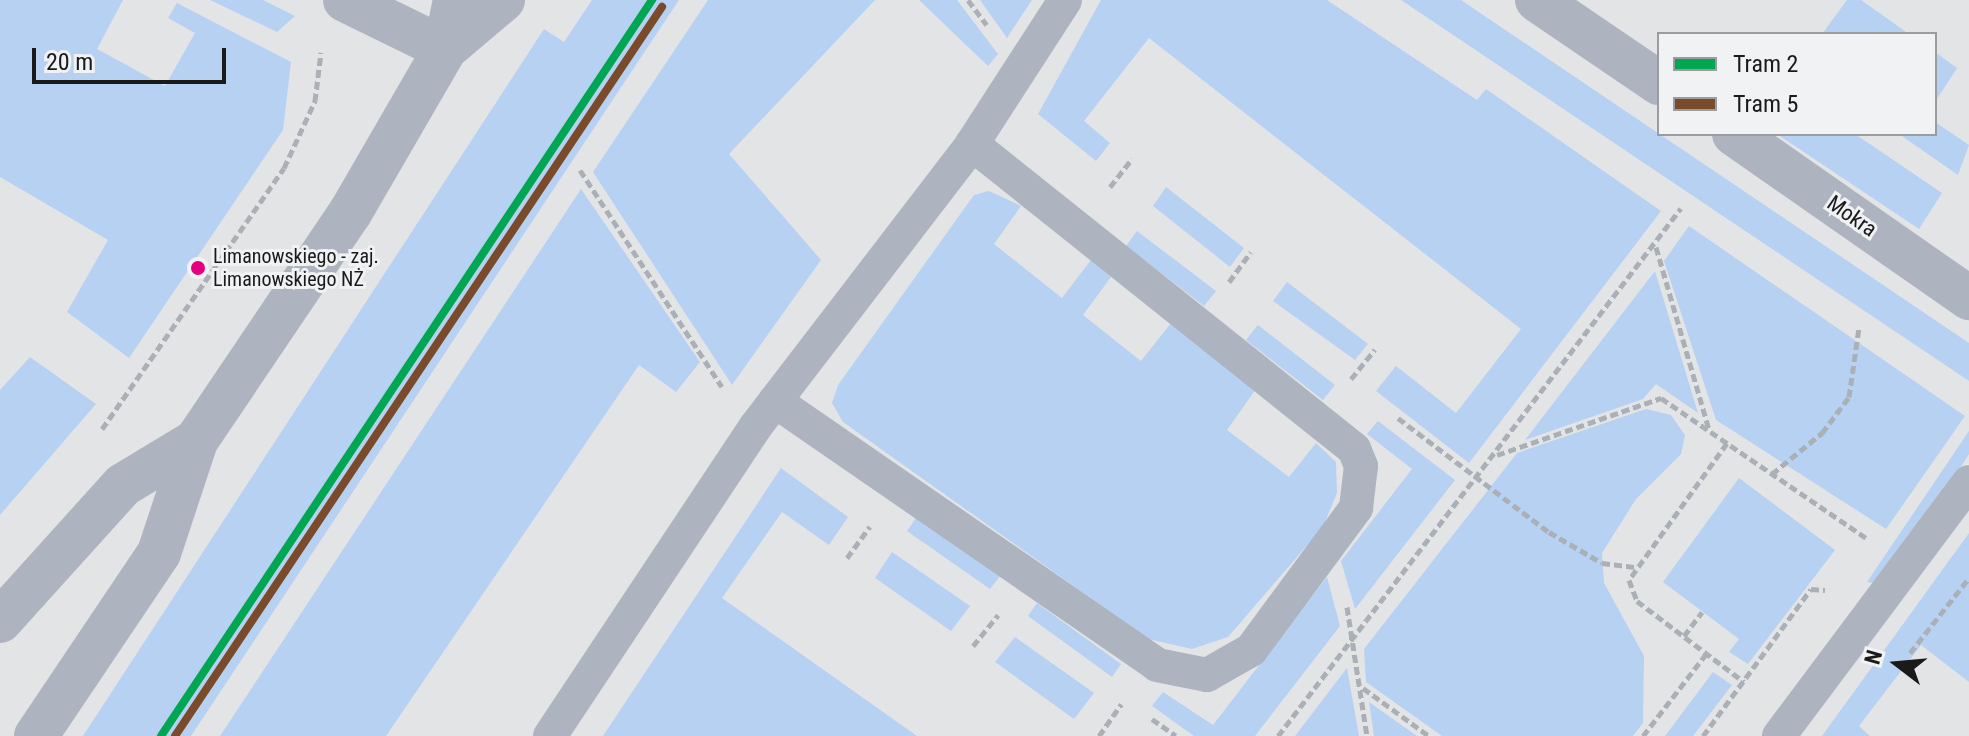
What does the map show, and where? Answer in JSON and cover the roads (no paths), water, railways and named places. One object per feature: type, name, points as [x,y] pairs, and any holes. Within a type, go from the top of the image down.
[{"type":"street","points":[[36,736],[159,553],[196,441],[350,213],[445,49],[455,0]]},
{"type":"street","points":[[445,49],[503,0]]},
{"type":"street","points":[[1537,0],[1657,82]]},
{"type":"street","points":[[336,18],[445,49]]},
{"type":"street","name":"Mokra","points":[[1737,136],[1969,298]]},
{"type":"street","points":[[0,621],[123,485],[196,441]]},
{"type":"lane","points":[[550,736],[775,401],[972,144],[1065,0]]},
{"type":"lane","points":[[775,401],[1157,665],[1181,673],[1207,675],[1251,650],[1329,549],[1356,508],[1361,466],[1354,449],[972,144]]},
{"type":"lane","points":[[1779,736],[1969,482]]},
{"type":"tram line","name":"2","points":[[161,736],[652,0]]},
{"type":"tram line","name":"5","points":[[175,736],[662,7]]},
{"type":"place","name":"Limanowskiego - zaj. Limanowskiego NŻ","points":[[198,268]]}]
